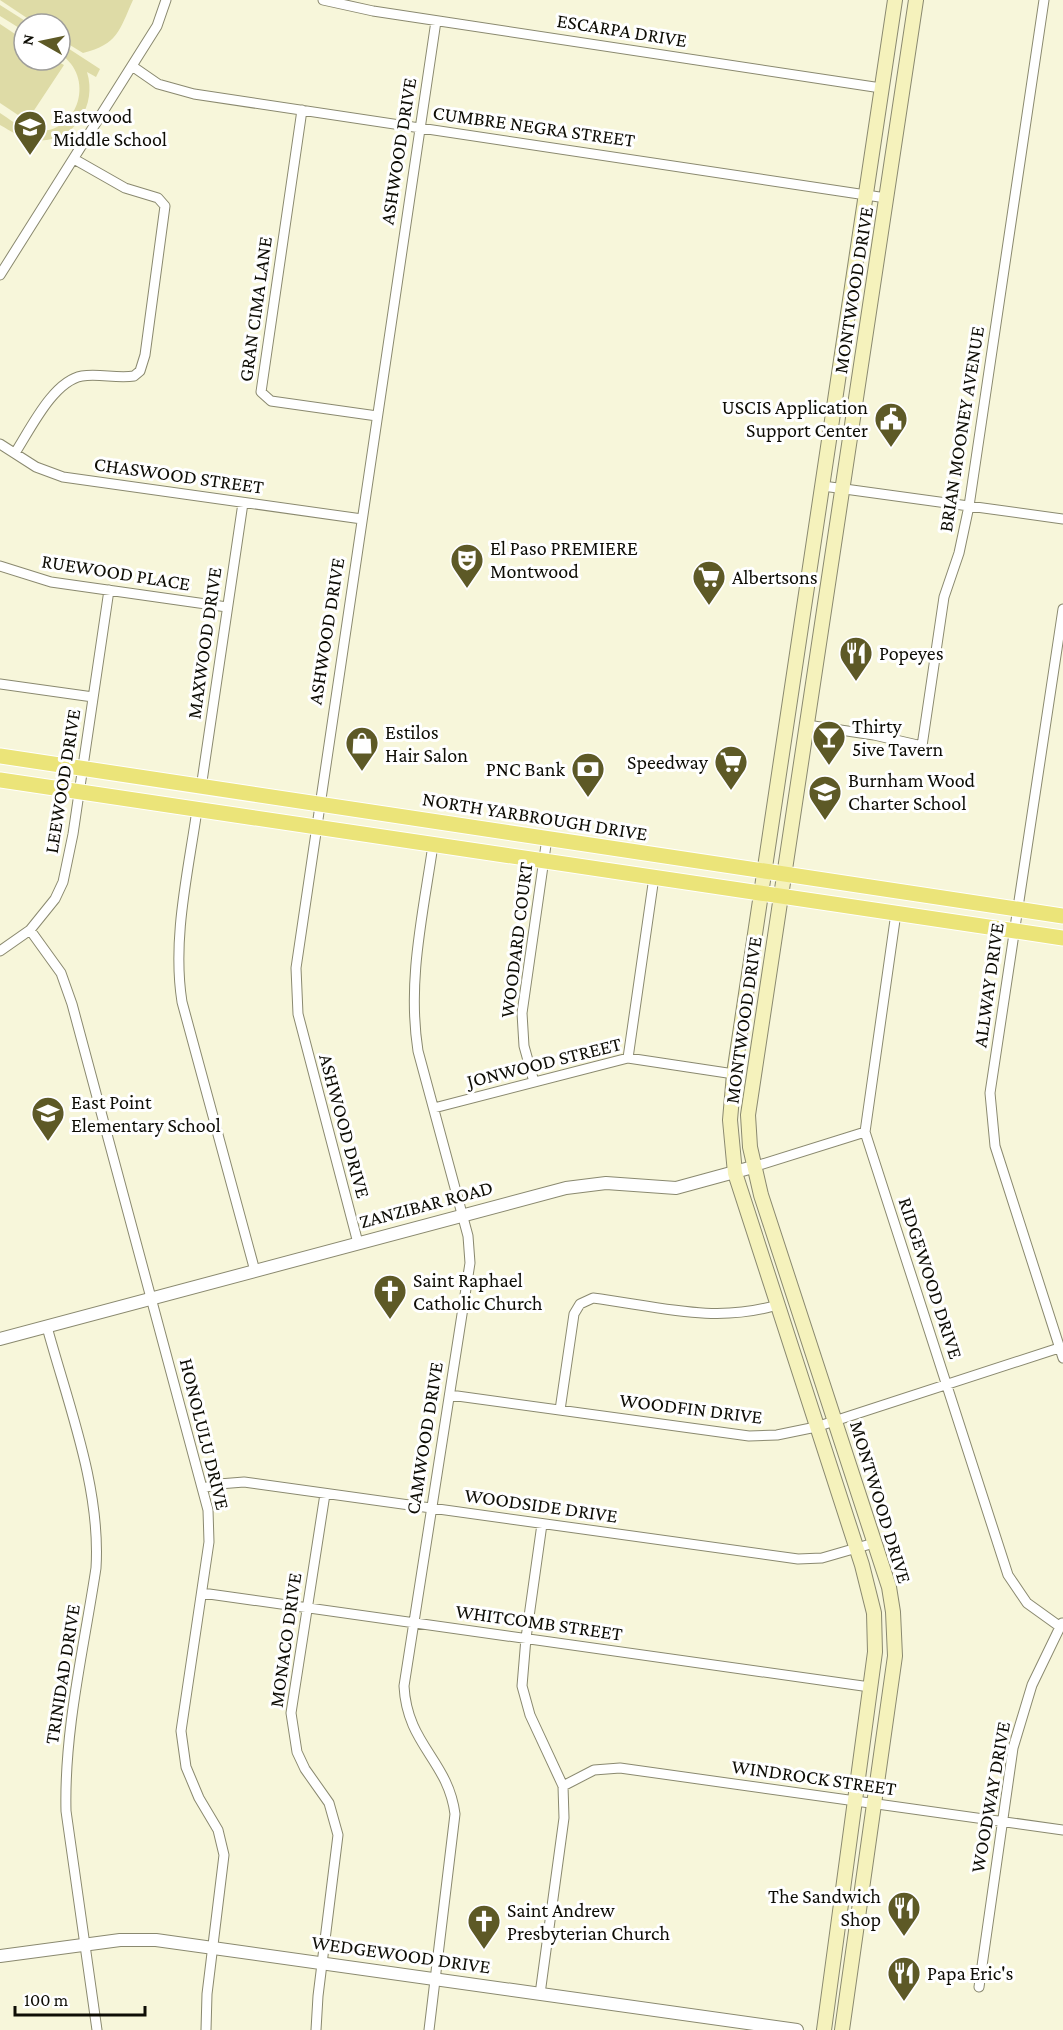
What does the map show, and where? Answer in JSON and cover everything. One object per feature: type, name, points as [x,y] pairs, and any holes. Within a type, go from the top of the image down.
[{"type":"main road","name":"MONTWOOD DRIVE","points":[[824,2030],[875,1652],[874,1613],[869,1586],[855,1549],[735,1173],[730,1120],[734,1074],[766,873],[895,0]]},
{"type":"main road","name":"MONTWOOD DRIVE","points":[[842,2030],[895,1656],[895,1630],[889,1587],[753,1167],[748,1115],[916,0]]},
{"type":"main road","name":"NORTH YARBROUGH DRIVE","points":[[0,756],[784,876],[1063,916]]},
{"type":"main road","points":[[0,780],[1063,938]]},
{"type":"main road","points":[[840,1909],[859,1911]]},
{"type":"street","points":[[0,275],[161,19],[166,0]]},
{"type":"street","name":"ESCARPA DRIVE","points":[[323,0],[436,21],[882,88]]},
{"type":"street","name":"BRIAN MOONEY AVENUE","points":[[807,725],[874,735],[922,746],[944,597],[959,553],[969,506],[1044,0]]},
{"type":"street","name":"ASHWOOD DRIVE","points":[[358,1243],[310,1066],[296,1003],[298,951],[436,21]]},
{"type":"street","name":"CUMBRE NEGRA STREET","points":[[132,66],[158,84],[182,92],[886,198]]},
{"type":"street","name":"GRAN CIMA LANE","points":[[302,110],[261,392],[271,401],[377,416]]},
{"type":"street","points":[[15,453],[54,394],[65,383],[81,376],[134,376],[140,371],[145,355],[165,206],[158,198],[125,188],[74,159]]},
{"type":"street","name":"CHASWOOD STREET","points":[[0,444],[36,467],[63,477],[362,519]]},
{"type":"street","points":[[823,486],[1063,519]]},
{"type":"street","name":"MAXWOOD DRIVE","points":[[201,788],[243,502]]},
{"type":"street","name":"RUEWOOD PLACE","points":[[0,566],[38,579],[227,607]]},
{"type":"street","name":"LEEWOOD DRIVE","points":[[0,951],[30,930],[55,899],[63,882],[83,769],[109,590]]},
{"type":"street","name":"ALLWAY DRIVE","points":[[1063,609],[990,1093],[992,1127],[1002,1167],[1063,1358]]},
{"type":"street","points":[[0,684],[93,697]]},
{"type":"street","points":[[197,810],[181,923],[178,979],[182,1002],[255,1271]]},
{"type":"street","name":"WOODARD COURT","points":[[534,1082],[524,1046],[522,1013],[547,838]]},
{"type":"street","name":"CAMWOOD DRIVE","points":[[429,2030],[455,1814],[450,1790],[443,1773],[420,1742],[407,1711],[404,1686],[470,1263],[468,1236],[418,1051],[412,998],[414,969],[433,846]]},
{"type":"street","points":[[628,1058],[654,878]]},
{"type":"street","name":"RIDGEWOOD DRIVE","points":[[896,914],[865,1132],[1008,1575],[1026,1603],[1061,1624]]},
{"type":"street","name":"HONOLULU DRIVE","points":[[30,930],[61,973],[72,1004],[203,1488],[209,1526],[202,1593],[181,1731],[182,1748],[191,1783],[214,1822],[222,1845],[224,1864],[212,1947],[206,2030]]},
{"type":"street","name":"JONWOOD STREET","points":[[434,1108],[628,1058],[734,1074]]},
{"type":"street","name":"ZANZIBAR ROAD","points":[[0,1339],[461,1214],[583,1185],[675,1188],[735,1173],[865,1132]]},
{"type":"street","points":[[560,1410],[574,1314],[583,1302],[593,1298],[728,1316],[752,1313],[777,1305]]},
{"type":"street","name":"TRINIDAD DRIVE","points":[[47,1327],[93,1498],[98,1540],[65,1784],[66,1811],[97,2030]]},
{"type":"street","name":"WOODFIN DRIVE","points":[[450,1395],[749,1436],[777,1435],[836,1422],[1059,1348]]},
{"type":"street","name":"WOODSIDE DRIVE","points":[[203,1488],[244,1482],[798,1559],[822,1558],[874,1543]]},
{"type":"street","name":"MONACO DRIVE","points":[[316,2030],[338,1835],[329,1803],[305,1769],[297,1752],[291,1725],[325,1494]]},
{"type":"street","points":[[540,1994],[564,1818],[563,1786],[525,1701],[522,1678],[542,1524]]},
{"type":"street","name":"WHITCOMB STREET","points":[[202,1593],[870,1687]]},
{"type":"street","name":"WOODWAY DRIVE","points":[[979,1987],[1013,1748],[1024,1708],[1061,1624]]},
{"type":"street","name":"WINDROCK STREET","points":[[563,1786],[594,1770],[620,1768],[1063,1830]]},
{"type":"street","name":"WEDGEWOOD DRIVE","points":[[0,1956],[134,1939],[212,1947],[797,2030]]},
{"type":"shaded area","points":[[0,0],[133,0],[116,35],[104,45],[83,53],[72,46],[72,12],[18,12]]},
{"type":"shaded area","points":[[0,5],[12,13],[12,24],[0,16]]},
{"type":"shaded area","points":[[0,24],[12,32],[12,72],[59,72],[27,121],[0,103]]},
{"type":"shaded area","points":[[72,51],[100,69],[96,77],[87,72],[89,98],[79,121],[70,130],[48,140],[34,140],[25,138],[0,125],[0,113],[29,129],[45,131],[59,126],[69,118],[76,106],[79,92],[78,78],[72,65]]},
{"type":"place","name":"Eastwood Middle School","points":[[30,156]]},
{"type":"place","name":"USCIS Application Support Center","points":[[891,448]]},
{"type":"place","name":"El Paso PREMIERE Montwood","points":[[467,589]]},
{"type":"place","name":"Albertsons","points":[[709,606]]},
{"type":"place","name":"Popeyes","points":[[856,682]]},
{"type":"place","name":"Thirty 5ive Tavern","points":[[829,766]]},
{"type":"place","name":"Estilos Hair Salon","points":[[362,772]]},
{"type":"place","name":"Speedway","points":[[731,791]]},
{"type":"place","name":"PNC Bank","points":[[588,798]]},
{"type":"place","name":"Burnham Wood Charter School","points":[[825,821]]},
{"type":"place","name":"East Point Elementary School","points":[[48,1142]]},
{"type":"place","name":"Saint Raphael Catholic Church","points":[[390,1320]]},
{"type":"place","name":"The Sandwich Shop","points":[[904,1937]]},
{"type":"place","name":"Saint Andrew Presbyterian Church","points":[[484,1950]]},
{"type":"place","name":"Papa Eric's","points":[[904,2002]]}]
